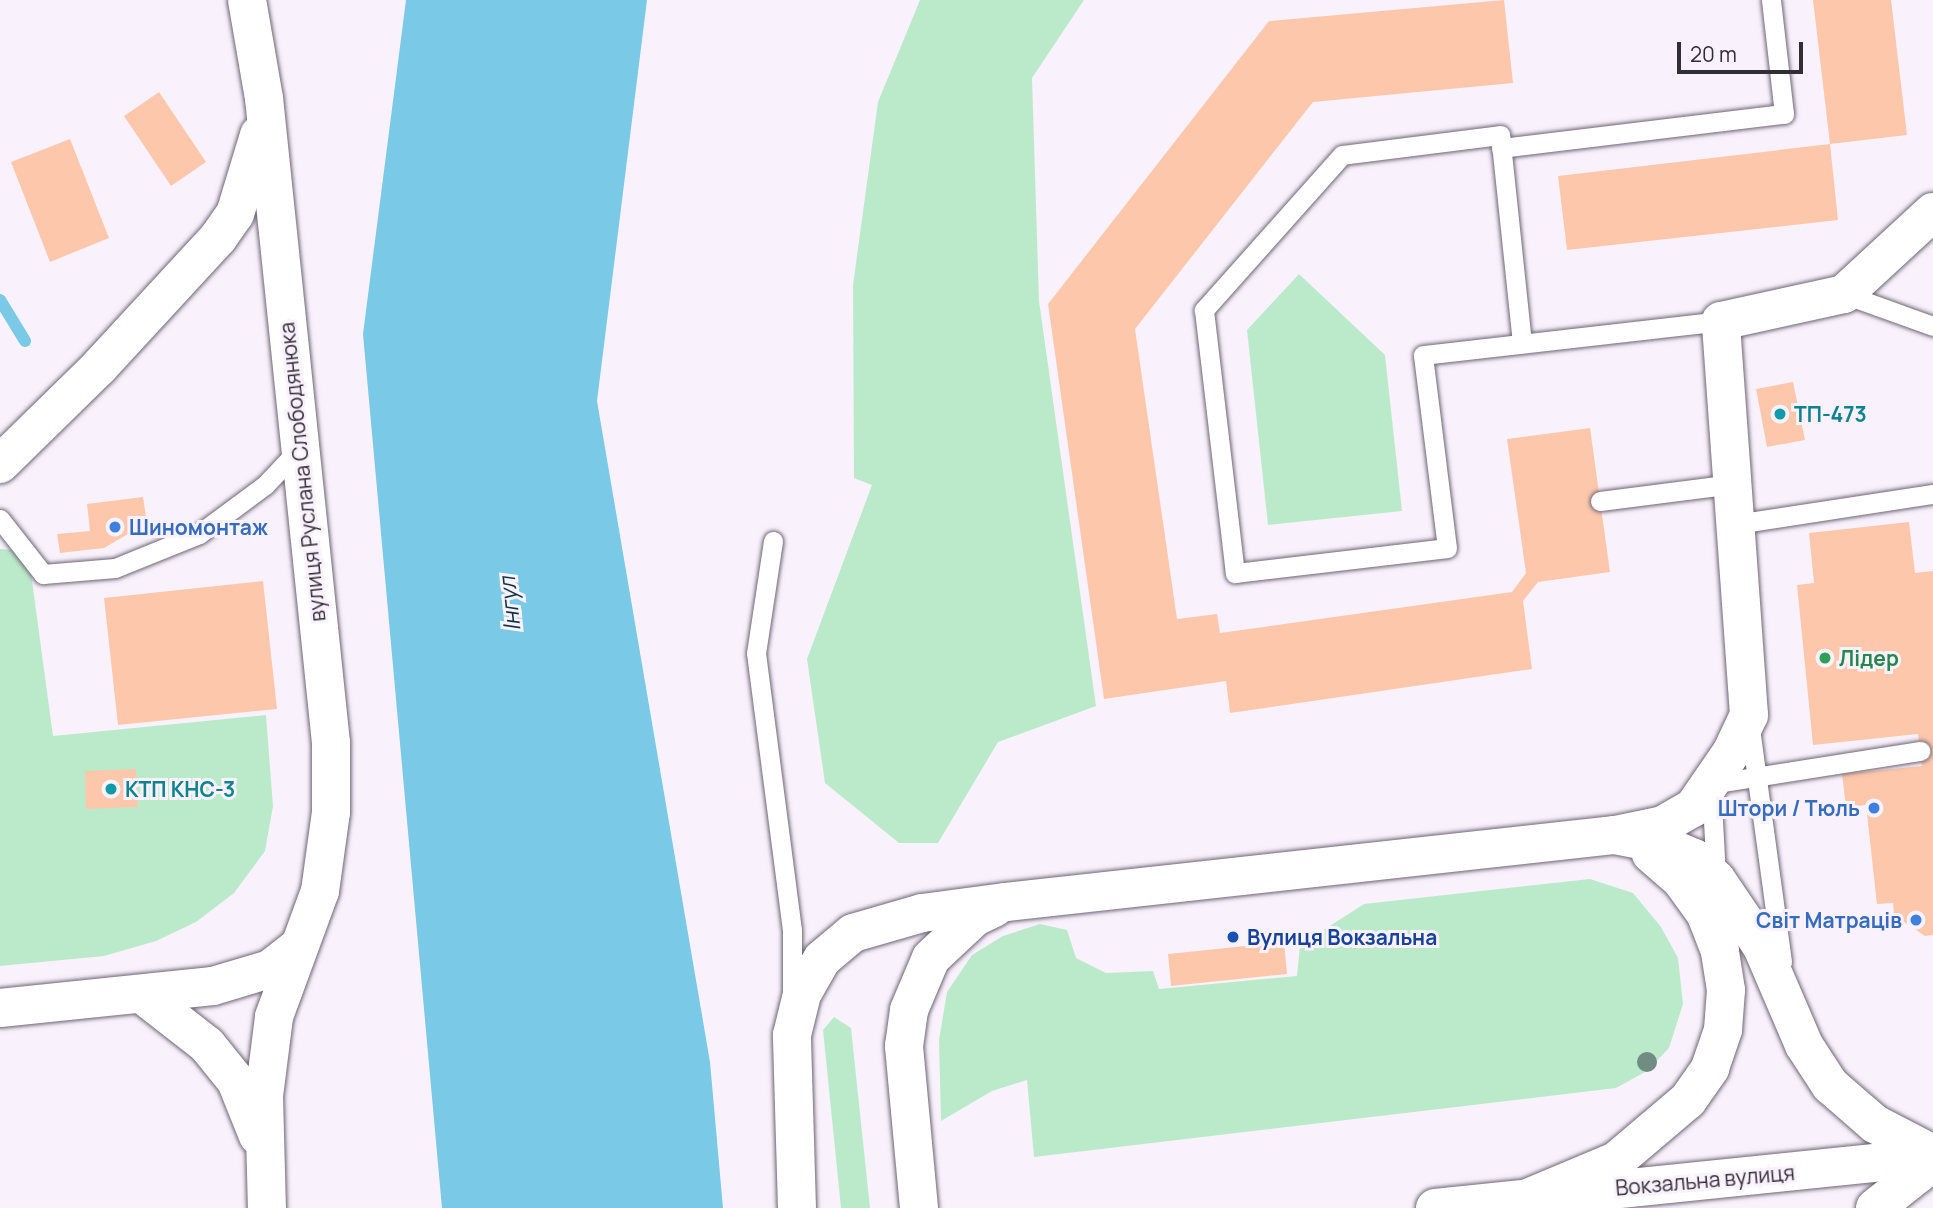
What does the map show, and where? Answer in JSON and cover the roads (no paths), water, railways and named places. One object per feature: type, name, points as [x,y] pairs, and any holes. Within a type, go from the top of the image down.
[{"type":"main road","name":"вулиця Руслана Слободянюка","points":[[247,0],[264,98],[331,757],[331,811],[324,870],[304,943],[284,982],[274,1017],[264,1096],[265,1165]]},
{"type":"main road","points":[[0,464],[99,367],[218,238],[235,214],[250,174],[264,98]]},
{"type":"main road","points":[[797,1208],[792,1035],[802,995],[822,960],[853,933],[922,913],[1006,902],[1615,835],[1664,825],[1693,808],[1711,784],[1749,715],[1721,321],[1844,294],[1933,212]]},
{"type":"main road","points":[[1615,835],[1661,844],[1694,858],[1716,879],[1762,947],[1804,1045],[1830,1085],[1875,1124],[1933,1158],[1875,1208]]},
{"type":"main road","points":[[1530,1197],[1616,1161],[1688,1100],[1710,1068],[1723,1030],[1726,990],[1720,951],[1705,913],[1681,880],[1651,854],[1615,835]]},
{"type":"main road","points":[[919,1208],[904,1046],[909,1010],[931,958],[975,917],[1006,902]]},
{"type":"main road","points":[[0,1008],[143,995],[249,978],[271,970],[304,943]]},
{"type":"main road","points":[[143,995],[187,1026],[236,1081],[255,1121],[265,1165],[267,1208]]},
{"type":"main road","name":"Вокзальна вулиця","points":[[1435,1208],[1933,1158]]},
{"type":"main road","points":[[1530,1197],[1583,1208]]},
{"type":"lane","points":[[1501,148],[1784,114],[1771,0]]},
{"type":"lane","points":[[1522,343],[1500,135],[1342,155],[1204,310],[1236,573],[1447,548],[1423,355],[1721,321]]},
{"type":"lane","points":[[1844,294],[1933,326]]},
{"type":"lane","points":[[0,519],[43,574],[115,568],[199,534],[265,485],[298,450]]},
{"type":"lane","points":[[1600,501],[1733,484]]},
{"type":"lane","points":[[1736,524],[1933,494]]},
{"type":"lane","points":[[773,541],[756,653],[792,930],[792,1035]]},
{"type":"lane","points":[[1749,715],[1755,776],[1789,1008]]},
{"type":"lane","points":[[1720,951],[1711,784],[1920,751]]},
{"type":"water","name":"Інгул","points":[[406,0],[647,0],[597,401],[710,1062],[723,1208],[442,1208],[363,334]]},
{"type":"waterway","points":[[0,300],[25,341]]},
{"type":"place","name":"ТП-473","points":[[1780,414]]},
{"type":"place","name":"Шиномонтаж","points":[[115,527]]},
{"type":"place","name":"Лідер","points":[[1825,658]]},
{"type":"place","name":"КТП КНС-3","points":[[111,789]]},
{"type":"place","name":"Штори / Тюль","points":[[1874,808]]},
{"type":"place","name":"Світ Матраців","points":[[1916,920]]},
{"type":"place","name":"Вулиця Вокзальна","points":[[1233,937]]}]
